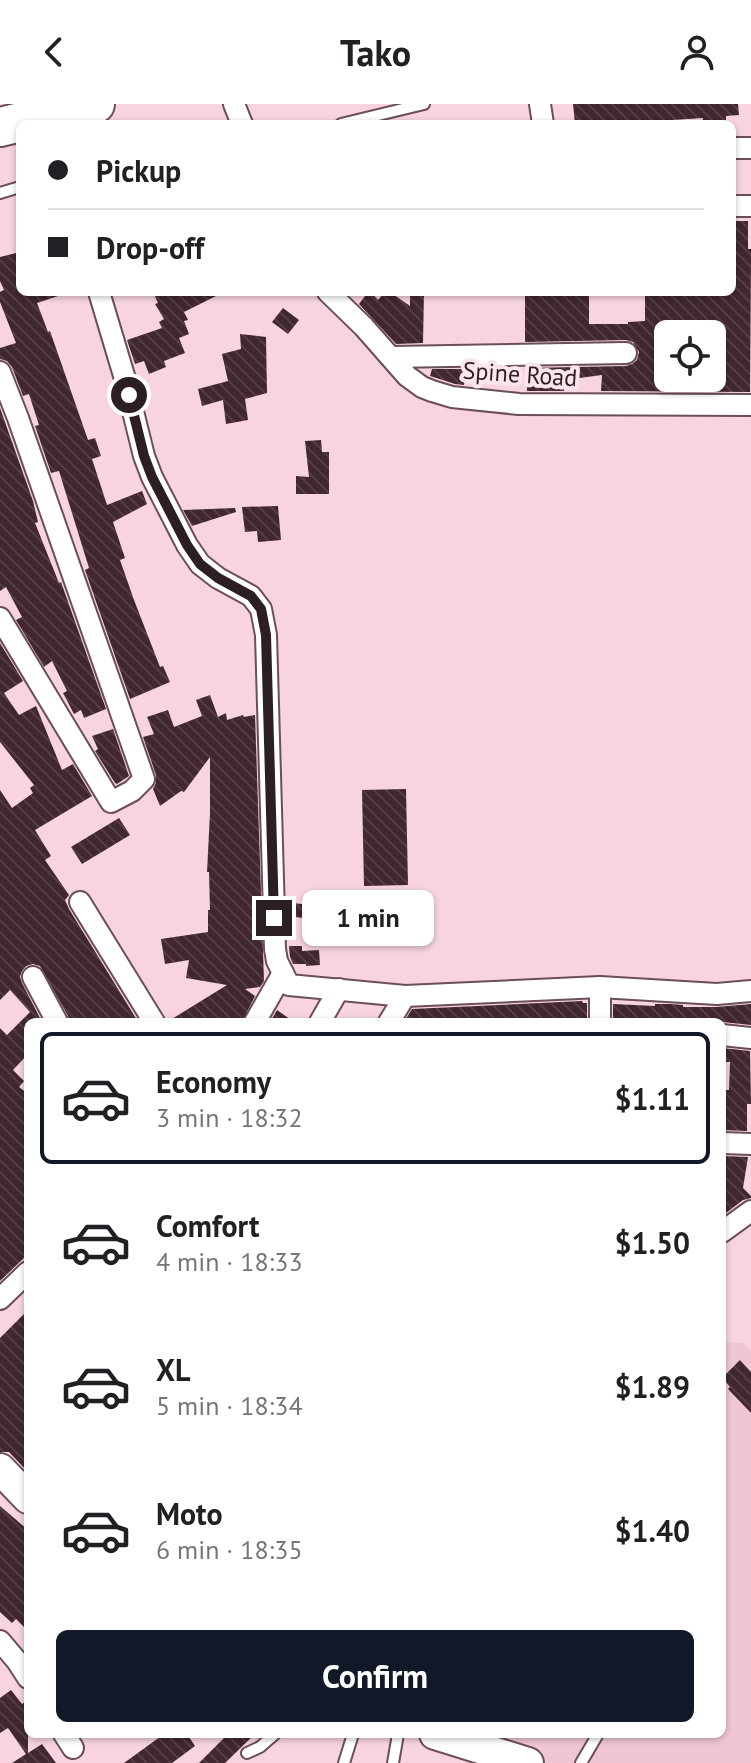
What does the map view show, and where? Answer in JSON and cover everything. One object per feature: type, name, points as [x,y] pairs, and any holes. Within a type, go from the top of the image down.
[{"type":"highway","points":[[37,120],[80,112]]},
{"type":"main road","points":[[0,1469],[24,1494]]},
{"type":"main road","points":[[448,1738],[528,1763]]},
{"type":"street","points":[[100,296],[144,456],[174,521],[200,564],[251,596],[261,609],[266,635],[275,949],[277,961],[289,985],[405,996],[600,987],[717,994],[751,991]]},
{"type":"street","name":"Spine Road","points":[[332,296],[407,376],[422,387],[452,397],[519,404],[751,405]]},
{"type":"street","points":[[391,357],[626,353]]},
{"type":"street","points":[[0,372],[144,779],[138,787],[111,802],[0,618]]},
{"type":"street","points":[[80,902],[152,1018]]},
{"type":"street","points":[[257,1018],[283,973]]},
{"type":"street","points":[[33,977],[55,1018]]},
{"type":"street","points":[[600,987],[600,1018]]},
{"type":"street","points":[[322,1018],[339,989]]},
{"type":"street","points":[[391,1018],[405,996]]},
{"type":"street","points":[[726,1035],[751,1038]]},
{"type":"street","points":[[726,1143],[751,1144]]},
{"type":"street","points":[[726,1229],[751,1211]]},
{"type":"street","points":[[0,1299],[24,1276]]},
{"type":"street","points":[[0,1641],[18,1666]]},
{"type":"lane","points":[[358,120],[424,104]]},
{"type":"lane","points":[[247,1753],[270,1738]]},
{"type":"lane","points":[[344,1763],[352,1738]]},
{"type":"lane","points":[[393,1763],[397,1738]]},
{"type":"lane","points":[[581,1763],[596,1738]]},
{"type":"shaded area","points":[[726,1342],[743,1343],[751,1351],[751,1763],[519,1763],[453,1738],[726,1738]]},
{"type":"building","points":[[573,104],[738,104],[739,115],[726,116],[726,120],[575,120]]},
{"type":"building","points":[[736,221],[748,221],[748,249],[751,249],[750,392],[726,392],[726,320],[654,320],[654,391],[601,391],[602,375],[564,380],[564,391],[527,391],[527,368],[626,366],[637,360],[639,352],[633,342],[626,340],[525,342],[525,296],[589,296],[589,324],[645,321],[645,296],[736,296]]},
{"type":"building","points":[[16,253],[16,296],[58,296],[37,303],[50,331],[88,440],[95,438],[101,456],[92,459],[107,505],[142,491],[147,504],[113,522],[125,558],[120,560],[134,600],[160,667],[163,666],[170,682],[130,699],[85,570],[89,568],[59,471],[51,473],[35,426],[39,425],[29,394],[23,396],[12,367],[0,359],[0,348],[16,343],[0,302],[0,292],[4,290],[0,281],[0,257]]},
{"type":"building","points":[[155,296],[216,296],[184,312],[189,334],[179,338],[185,353],[164,361],[166,367],[149,374],[144,361],[135,364],[127,340],[162,328],[159,322],[164,319],[155,304],[158,303]]},
{"type":"building","points":[[365,296],[374,296],[378,300],[382,296],[396,296],[410,306],[410,296],[424,296],[423,343],[396,344],[359,304]]},
{"type":"building","points":[[283,308],[299,320],[288,334],[272,322]]},
{"type":"building","points":[[240,334],[266,337],[267,393],[245,399],[248,420],[226,424],[223,400],[202,406],[198,389],[228,381],[222,354],[241,349]]},
{"type":"building","points":[[432,369],[466,369],[464,385],[430,376]]},
{"type":"building","points":[[0,408],[33,501],[38,522],[35,523],[61,582],[106,709],[84,718],[81,710],[74,714],[52,661],[44,667],[16,620],[22,617],[6,587],[0,591]]},
{"type":"building","points":[[321,440],[322,452],[329,452],[329,494],[296,494],[296,476],[309,477],[305,441]]},
{"type":"building","points":[[278,506],[281,540],[258,542],[257,531],[245,532],[242,507]]},
{"type":"building","points":[[235,508],[236,512],[192,526],[183,510]]},
{"type":"building","points":[[0,643],[23,681],[4,693],[19,715],[36,706],[62,770],[73,764],[92,796],[35,830],[51,856],[45,860],[69,895],[65,900],[69,909],[136,1018],[69,1018],[40,966],[33,964],[26,966],[20,977],[40,1018],[24,1018],[30,1012],[10,990],[0,1000],[0,790],[12,808],[33,793],[30,788],[34,785],[0,742]]},
{"type":"building","points":[[210,695],[218,717],[226,713],[227,720],[255,715],[264,981],[260,987],[245,989],[255,996],[244,1018],[173,1018],[227,985],[186,978],[189,960],[165,964],[161,939],[208,932],[210,757],[184,792],[160,806],[153,789],[156,775],[143,737],[154,734],[147,717],[168,710],[174,727],[202,716],[196,700]]},
{"type":"building","points":[[113,729],[129,776],[117,784],[95,751],[98,749],[92,736]]},
{"type":"building","points":[[406,789],[408,885],[364,886],[362,790]]},
{"type":"building","points":[[119,818],[130,835],[82,864],[71,847]]},
{"type":"building","points":[[294,903],[308,905],[307,918],[292,917]]},
{"type":"building","points":[[289,946],[302,946],[302,951],[319,950],[320,965],[293,964]]},
{"type":"building","points":[[582,1001],[587,1003],[587,1018],[406,1018],[412,1009]]},
{"type":"building","points":[[613,1004],[716,1007],[751,1004],[751,1025],[726,1022],[726,1018],[613,1018]]},
{"type":"building","points":[[277,1010],[288,1018],[272,1018]]},
{"type":"building","points":[[24,1018],[24,1058],[13,1070],[24,1081],[19,1087],[24,1091],[24,1258],[0,1281],[0,1028],[7,1035]]},
{"type":"building","points":[[726,1048],[750,1051],[751,1104],[747,1104],[747,1131],[726,1130],[730,1062],[726,1062]]},
{"type":"building","points":[[726,1156],[748,1157],[743,1188],[751,1198],[743,1200],[726,1213]]},
{"type":"building","points":[[24,1314],[24,1468],[9,1452],[0,1452],[0,1338]]},
{"type":"building","points":[[740,1360],[751,1372],[751,1413],[728,1389],[726,1374]]},
{"type":"building","points":[[0,1506],[24,1527],[24,1627],[16,1619],[12,1623],[0,1612]]},
{"type":"building","points":[[11,1690],[24,1703],[24,1738],[28,1738],[28,1753],[42,1744],[56,1763],[12,1763],[26,1754],[8,1728],[0,1733],[0,1698]]},
{"type":"building","points":[[158,1738],[190,1738],[195,1746],[172,1763],[124,1763]]},
{"type":"building","points":[[224,1738],[251,1738],[225,1763],[199,1763]]},
{"type":"route","points":[[129,395],[152,477],[187,545],[200,564],[251,596],[261,609],[266,635],[274,918]]}]
